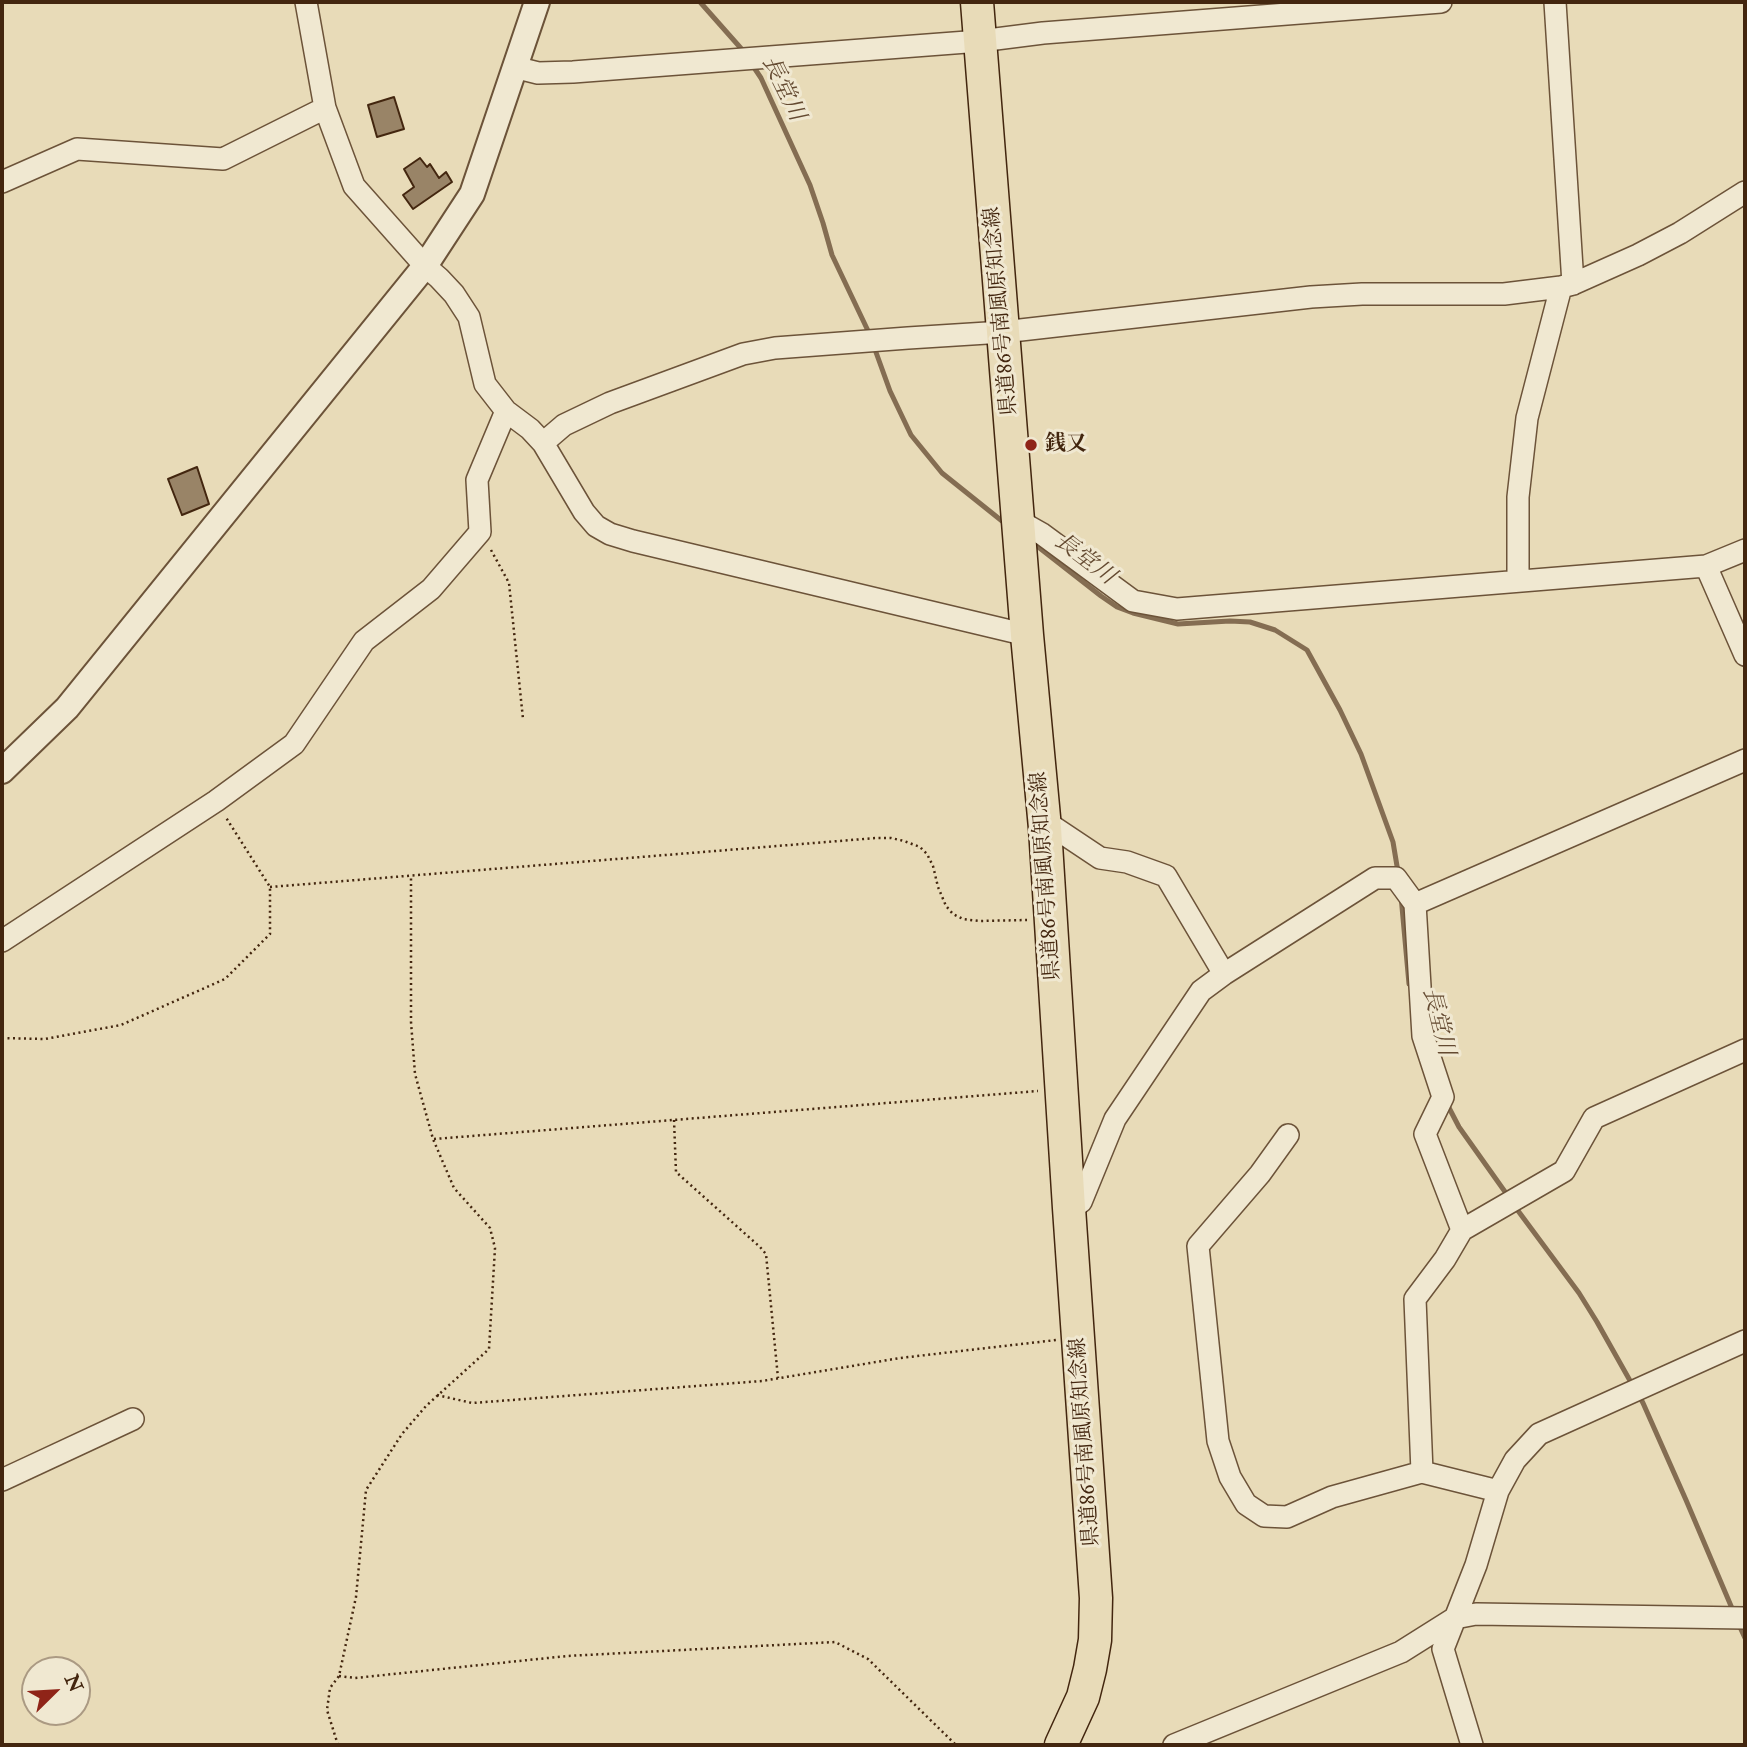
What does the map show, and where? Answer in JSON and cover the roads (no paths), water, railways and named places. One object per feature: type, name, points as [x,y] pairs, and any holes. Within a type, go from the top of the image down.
[{"type":"main road","name":"県道86号南風原知念線","points":[[977,2],[1027,635],[1045,828],[1096,1598],[1095,1640],[1083,1697],[1061,1745]]},
{"type":"street","points":[[306,2],[325,108],[354,187],[454,294],[469,317],[485,384],[506,411],[543,443],[584,512],[596,526],[610,534],[1027,635]]},
{"type":"street","points":[[2,771],[67,708],[425,266],[472,194],[537,2]]},
{"type":"street","points":[[514,67],[538,73],[573,72],[1441,2]]},
{"type":"street","points":[[1518,581],[1518,497],[1527,418],[1567,285],[1555,2]]},
{"type":"street","points":[[2,182],[77,149],[223,159],[325,108]]},
{"type":"street","points":[[543,443],[564,425],[610,403],[743,354],[775,348],[1003,332],[1311,297],[1362,294],[1504,294],[1567,285],[1670,239],[1745,192]]},
{"type":"street","points":[[2,942],[216,801],[294,744],[364,641],[431,589],[480,532],[477,480],[506,411]]},
{"type":"street","points":[[1018,521],[1042,534],[1133,601],[1177,609],[1706,566],[1745,550]]},
{"type":"street","points":[[1706,566],[1745,655]]},
{"type":"street","points":[[1415,904],[1745,760]]},
{"type":"street","points":[[1045,828],[1055,828],[1100,858],[1127,862],[1166,876],[1224,974]]},
{"type":"street","points":[[1069,1208],[1080,1202],[1115,1119],[1201,991],[1375,878],[1396,878],[1415,904],[1423,1036],[1443,1097],[1425,1134],[1462,1230]]},
{"type":"street","points":[[1422,1472],[1415,1299],[1445,1259],[1462,1230],[1564,1171],[1594,1118],[1745,1050]]},
{"type":"street","points":[[1288,1135],[1260,1174],[1198,1246],[1218,1441],[1230,1477],[1245,1504],[1264,1516],[1287,1517],[1332,1497],[1422,1472],[1498,1490]]},
{"type":"street","points":[[1472,1745],[1443,1649],[1476,1565],[1498,1490],[1515,1460],[1539,1434],[1745,1341]]},
{"type":"street","points":[[2,1480],[133,1419]]},
{"type":"street","points":[[1174,1745],[1401,1652],[1455,1618],[1476,1614],[1745,1618]]},
{"type":"waterway","name":"長堂川","points":[[700,2],[746,54]]},
{"type":"waterway","name":"長堂川","points":[[751,63],[761,78],[810,185],[832,255],[870,335]]},
{"type":"waterway","name":"長堂川","points":[[873,344],[890,391],[911,435],[942,473],[1002,521]]},
{"type":"waterway","name":"長堂川","points":[[1037,546],[1117,607],[1178,624],[1250,622],[1275,630],[1307,650],[1361,754],[1393,842],[1398,872]]},
{"type":"waterway","name":"長堂川","points":[[1401,896],[1409,984]]},
{"type":"waterway","name":"長堂川","points":[[1446,1102],[1459,1127],[1508,1196]]},
{"type":"waterway","name":"長堂川","points":[[1513,1204],[1579,1293],[1633,1386]]},
{"type":"waterway","name":"長堂川","points":[[1638,1394],[1734,1613]]},
{"type":"waterway","name":"長堂川","points":[[1739,1625],[1745,1638]]},
{"type":"place","name":"銭又","points":[[1031,445]]}]
